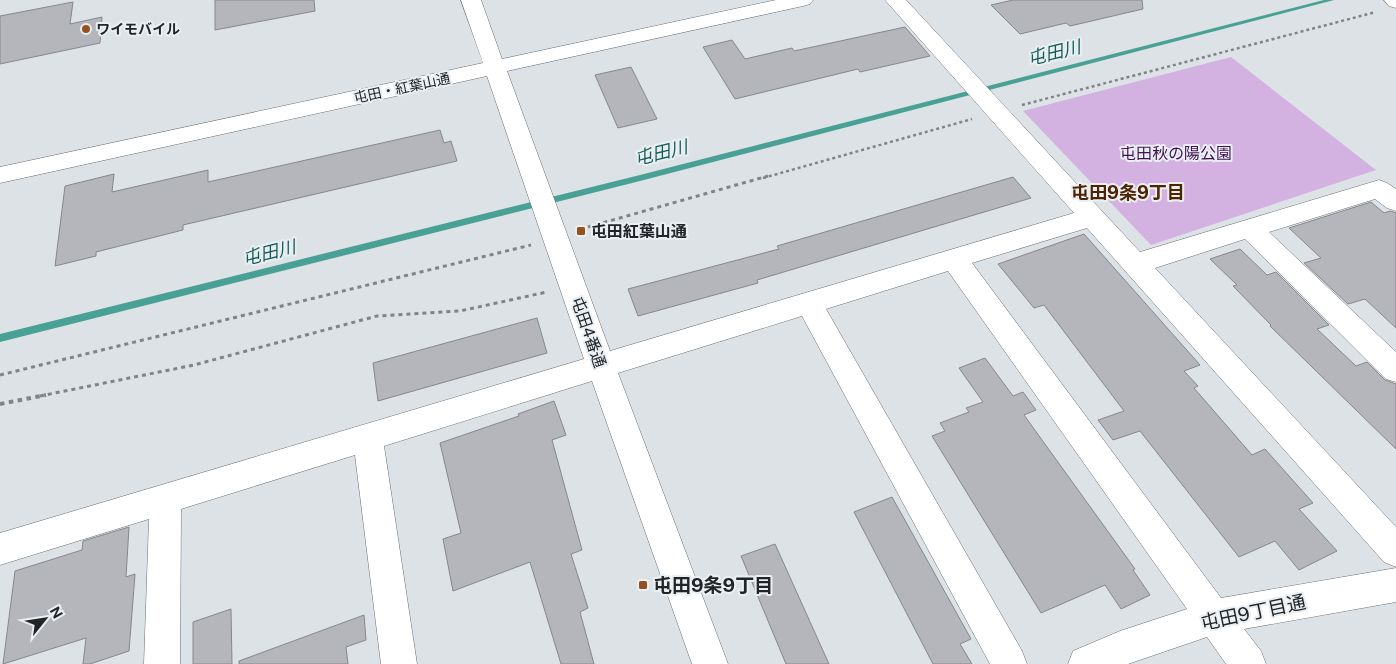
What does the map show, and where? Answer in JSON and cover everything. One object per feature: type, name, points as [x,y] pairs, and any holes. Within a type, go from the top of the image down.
[{"type":"street","name":"屯田4番通","points":[[471,0],[534,176],[544,240],[601,366],[710,664]]},
{"type":"street","name":"屯田・紅葉山通","points":[[0,175],[803,0]]},
{"type":"street","points":[[895,0],[1396,551]]},
{"type":"street","points":[[1135,264],[1379,189],[1396,202]]},
{"type":"street","points":[[0,549],[1092,217]]},
{"type":"street","points":[[1250,229],[1396,370]]},
{"type":"street","points":[[954,259],[1248,664]]},
{"type":"street","points":[[809,303],[1009,664]]},
{"type":"street","points":[[368,437],[399,664]]},
{"type":"street","points":[[162,664],[165,499]]},
{"type":"street","name":"屯田9丁目通","points":[[1086,664],[1120,649],[1214,617],[1396,585]]},
{"type":"path","points":[[0,375],[544,240]]},
{"type":"path","points":[[0,404],[194,365],[378,316],[460,311],[517,300],[549,291]]},
{"type":"green space","name":"屯田秋の陽公園","points":[[1231,57],[1376,170],[1151,245],[1023,111]]},
{"type":"building","points":[[215,0],[314,0],[315,11],[215,30]]},
{"type":"building","points":[[1013,0],[1142,0],[1143,9],[1070,26],[1066,23],[1020,34],[991,5]]},
{"type":"building","points":[[73,2],[70,24],[102,17],[100,43],[0,64],[0,16]]},
{"type":"building","points":[[905,27],[930,56],[860,72],[858,69],[735,99],[703,47],[732,40],[745,59],[792,48],[794,51]]},
{"type":"building","points":[[631,67],[657,119],[618,128],[595,75]]},
{"type":"building","points":[[440,130],[444,143],[451,141],[457,161],[183,225],[183,230],[96,252],[96,256],[55,266],[65,186],[114,174],[112,192],[208,170],[208,182]]},
{"type":"building","points":[[1013,177],[1031,198],[757,280],[758,283],[638,316],[628,289],[779,249],[777,246]]},
{"type":"building","points":[[1371,202],[1384,213],[1390,211],[1396,213],[1396,328],[1365,299],[1348,304],[1304,263],[1321,258],[1289,228]]},
{"type":"building","points":[[1084,234],[1200,365],[1184,371],[1198,386],[1194,388],[1252,455],[1265,449],[1313,503],[1299,509],[1337,551],[1299,570],[1275,541],[1239,557],[1140,431],[1113,440],[1098,420],[1124,411],[1044,305],[1034,308],[998,264]]},
{"type":"building","points":[[1240,249],[1267,275],[1276,272],[1329,325],[1317,329],[1356,366],[1367,362],[1385,380],[1396,384],[1396,449],[1270,326],[1233,286],[1237,285],[1210,259]]},
{"type":"building","points":[[537,318],[547,353],[378,401],[373,363]]},
{"type":"building","points":[[985,358],[1013,396],[1023,392],[1036,410],[1024,415],[1135,569],[1133,570],[1150,595],[1121,609],[1105,585],[1041,613],[932,436],[945,431],[940,423],[969,412],[966,408],[983,402],[959,368]]},
{"type":"building","points":[[554,401],[566,435],[552,440],[582,550],[571,554],[588,608],[580,612],[594,664],[561,664],[530,562],[453,591],[443,539],[461,533],[440,443],[519,416],[518,414]]},
{"type":"building","points":[[892,497],[971,639],[960,644],[972,664],[933,664],[854,512]]},
{"type":"building","points":[[129,527],[126,577],[135,574],[129,651],[90,664],[83,664],[86,638],[3,664],[15,571],[82,550],[83,541]]},
{"type":"building","points":[[775,544],[829,664],[786,664],[741,556]]},
{"type":"building","points":[[231,609],[232,664],[193,664],[193,622]]},
{"type":"building","points":[[364,615],[366,640],[346,647],[348,664],[239,664],[239,661]]},
{"type":"waterway","name":"屯田川","points":[[0,338],[640,178],[1331,0]]},
{"type":"place","name":"ワイモバイル","points":[[86,29]]},
{"type":"place","name":"屯田紅葉山通","points":[[581,231]]},
{"type":"place","name":"屯田9条9丁目","points":[[643,585]]},
{"type":"district","name":"屯田9条9丁目","points":[[1128,193]]}]
